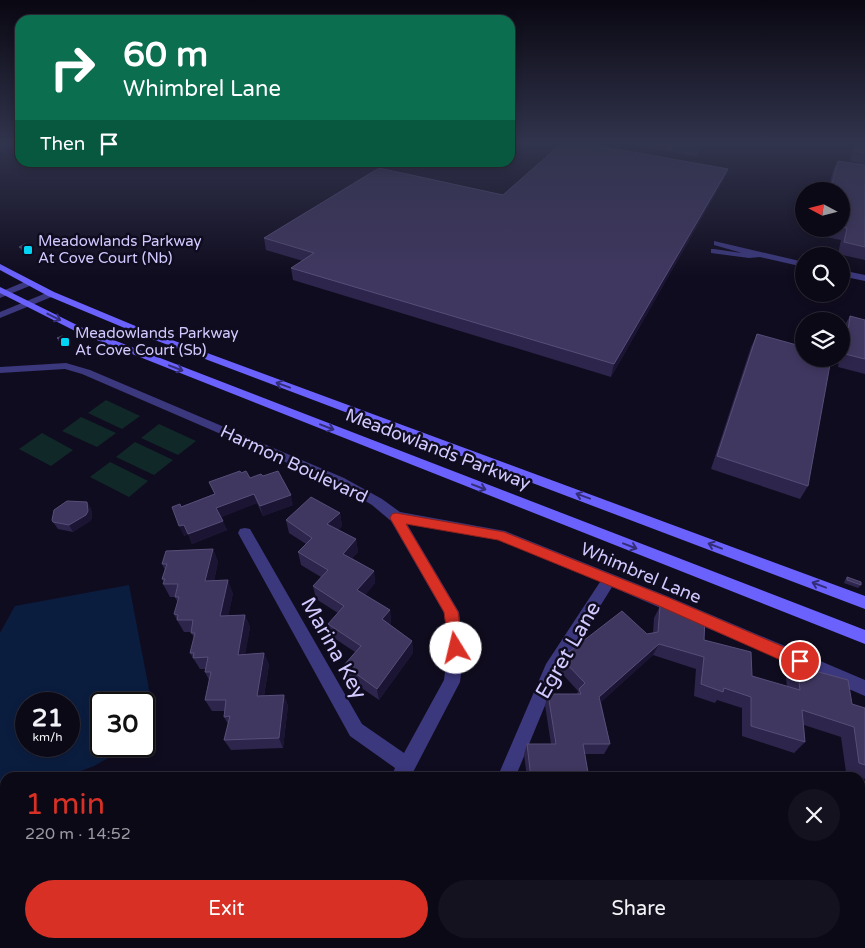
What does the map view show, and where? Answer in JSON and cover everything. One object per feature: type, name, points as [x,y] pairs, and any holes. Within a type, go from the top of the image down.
[{"type":"main road","name":"Meadowlands Parkway","points":[[0,267],[51,294],[142,332],[865,603]]},
{"type":"main road","name":"Meadowlands Parkway","points":[[2,293],[82,331],[865,637]]},
{"type":"street","points":[[715,247],[749,256],[760,255],[795,263]]},
{"type":"street","points":[[850,275],[865,278]]},
{"type":"street","points":[[2,293],[29,283]]},
{"type":"street","points":[[0,315],[51,294]]},
{"type":"street","name":"Harmon Boulevard","points":[[0,370],[60,366],[86,372],[340,481],[377,502],[396,518],[451,612],[456,648],[452,682],[403,771]]},
{"type":"street","name":"Whimbrel Lane","points":[[396,518],[500,535],[865,688]]},
{"type":"street","name":"Marina Key","points":[[244,532],[356,730],[403,771]]},
{"type":"street","name":"Egret Lane","points":[[509,772],[552,669],[609,580]]},
{"type":"green space","points":[[106,400],[140,416],[122,429],[88,413]]},
{"type":"green space","points":[[81,417],[116,433],[97,447],[62,431]]},
{"type":"green space","points":[[159,424],[196,441],[178,455],[141,438]]},
{"type":"green space","points":[[42,433],[73,450],[51,466],[19,449]]},
{"type":"green space","points":[[135,442],[173,460],[154,475],[116,457]]},
{"type":"green space","points":[[110,462],[148,481],[129,497],[90,477]]},
{"type":"water","points":[[129,585],[150,692],[90,692],[90,757],[110,757],[78,772],[0,772],[0,633],[15,606]]},
{"type":"building","points":[[347,187],[467,187],[503,195],[512,187],[717,187],[614,364],[291,268],[314,253],[264,238]]},
{"type":"building","points":[[850,187],[865,187],[865,247],[844,242],[845,238],[850,238]]},
{"type":"building","points":[[25,244],[33,247],[27,250],[19,247]]},
{"type":"building","points":[[850,316],[865,320],[865,359],[850,355]]},
{"type":"building","points":[[757,334],[795,345],[795,367],[830,367],[808,486],[717,456]]},
{"type":"building","points":[[62,336],[68,339],[64,341],[57,338]]},
{"type":"building","points":[[240,471],[241,473],[246,471],[250,478],[278,471],[291,495],[260,506],[254,494],[216,508],[223,521],[188,534],[184,525],[179,526],[172,507],[180,504],[181,507],[215,494],[209,482]]},
{"type":"building","points":[[311,497],[340,513],[327,524],[356,539],[343,554],[374,571],[357,590],[390,610],[382,619],[412,641],[377,689],[344,665],[361,646],[328,624],[344,606],[313,586],[328,570],[298,552],[312,538],[286,520]]},
{"type":"building","points":[[67,501],[87,502],[88,511],[86,515],[69,525],[53,522],[54,510]]},
{"type":"building","points":[[213,549],[205,581],[228,580],[220,616],[245,615],[238,655],[264,653],[257,696],[284,695],[279,738],[224,740],[230,716],[224,717],[226,700],[205,700],[211,672],[205,672],[208,657],[193,658],[194,653],[190,653],[195,633],[191,633],[193,620],[177,620],[178,615],[174,614],[179,597],[175,597],[178,584],[163,584],[165,579],[162,579],[167,564],[162,564],[166,551]]},
{"type":"building","points":[[847,577],[861,582],[861,585],[847,580]]},
{"type":"building","points":[[660,606],[705,618],[704,640],[751,652],[752,676],[800,690],[797,666],[848,680],[852,704],[865,708],[865,765],[859,763],[854,727],[802,710],[805,742],[751,726],[751,697],[724,688],[723,692],[701,684],[704,657],[659,644],[599,697],[610,744],[583,744],[588,772],[530,772],[527,744],[556,744],[548,694],[581,694],[579,689],[585,683],[561,658],[622,611],[647,634],[658,632]]},
{"type":"place","name":"Meadowlands Parkway At Cove Court (Nb)","points":[[28,250]]},
{"type":"place","name":"Meadowlands Parkway At Cove Court (Sb)","points":[[65,342]]},
{"type":"route","points":[[456,648],[451,612],[396,518],[500,535],[662,601],[800,661]]}]
